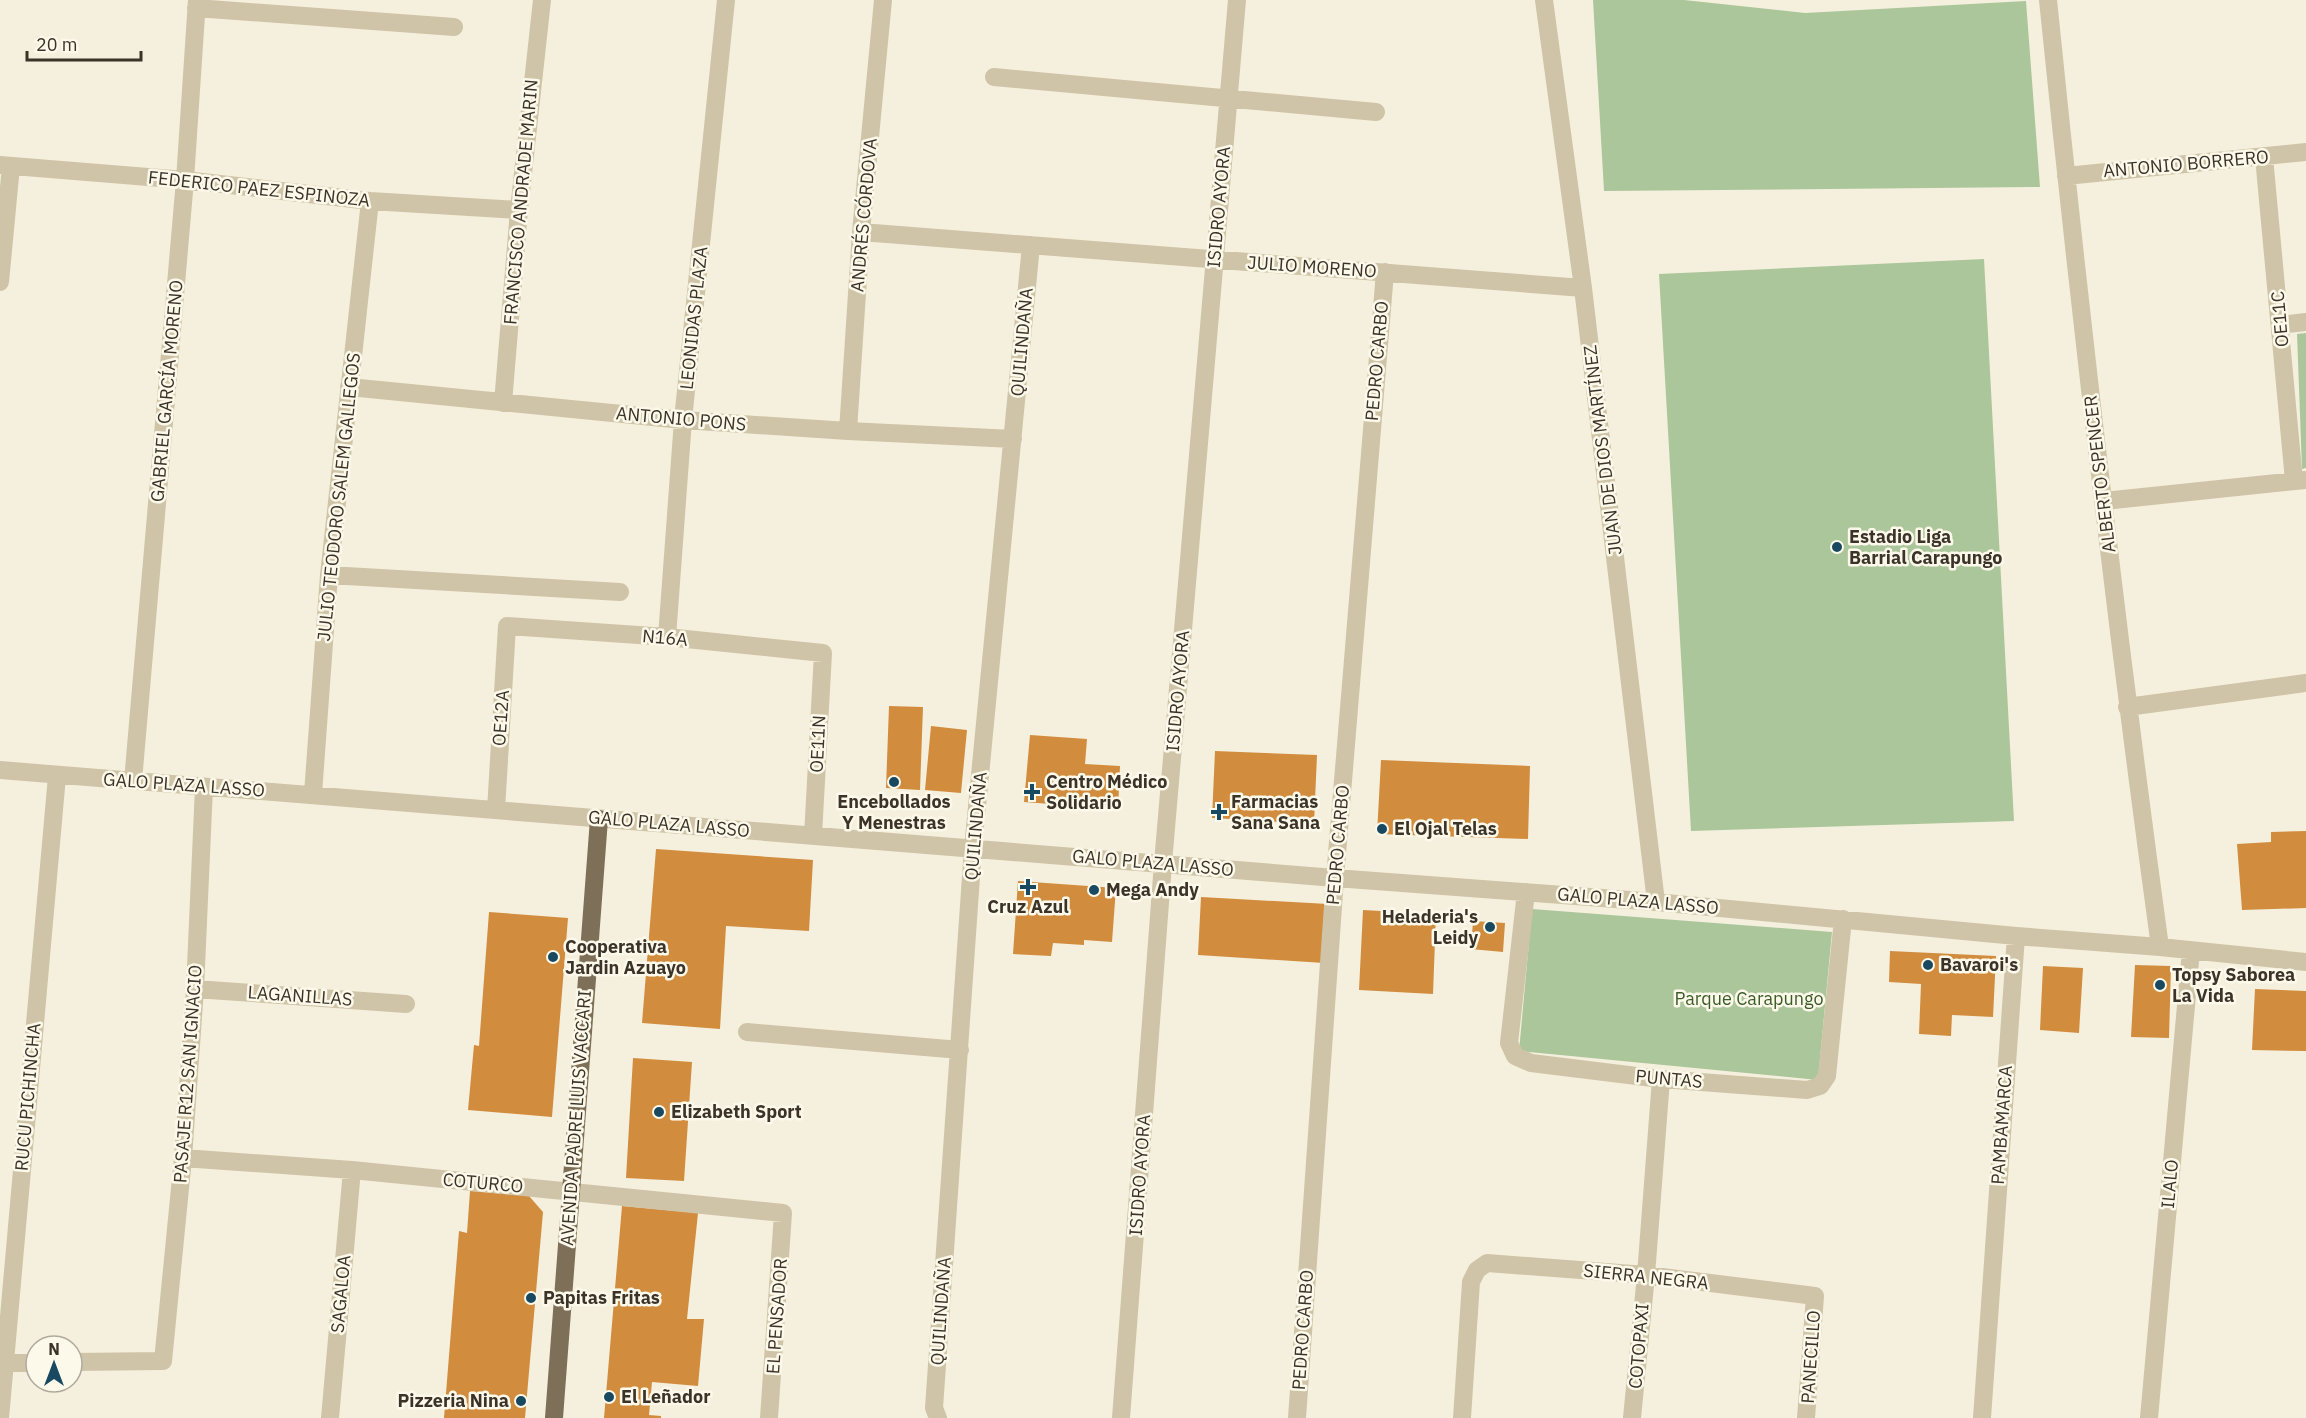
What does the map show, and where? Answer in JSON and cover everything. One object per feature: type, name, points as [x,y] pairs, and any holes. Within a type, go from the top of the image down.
[{"type":"main road","name":"AVENIDA PADRE LUIS VACCARI","points":[[554,1418],[599,819]]},
{"type":"street","name":"FRANCISCO ANDRADE MARIN","points":[[503,403],[519,210],[542,0]]},
{"type":"street","name":"LEONIDAS PLAZA","points":[[667,637],[683,420],[726,0]]},
{"type":"street","name":"ANDRÉS CÓRDOVA","points":[[848,431],[861,232],[883,0]]},
{"type":"street","name":"ISIDRO AYORA","points":[[1121,1418],[1163,863],[1237,0]]},
{"type":"street","name":"JUAN DE DIOS MARTÍNEZ","points":[[1544,0],[1583,288],[1656,902]]},
{"type":"street","name":"ALBERTO SPENCER","points":[[2049,0],[2066,176],[2127,707],[2160,947]]},
{"type":"street","points":[[196,4],[454,27]]},
{"type":"street","name":"GABRIEL GARCÍA MORENO","points":[[133,782],[185,180],[196,4]]},
{"type":"street","points":[[994,77],[1376,112]]},
{"type":"street","name":"ANTONIO BORRERO","points":[[2066,176],[2306,152]]},
{"type":"street","name":"OE11C","points":[[2264,157],[2280,325],[2300,481]]},
{"type":"street","name":"FEDERICO PAEZ ESPINOZA","points":[[6,166],[185,180],[370,201],[519,210]]},
{"type":"street","points":[[0,282],[6,166]]},
{"type":"street","name":"JULIO TEODORO SALEM GALLEGOS","points":[[313,794],[329,575],[370,201]]},
{"type":"street","name":"JULIO MORENO","points":[[861,232],[1583,288]]},
{"type":"street","name":"QUILINDAÑA","points":[[936,1413],[973,848],[1031,245]]},
{"type":"street","name":"PEDRO CARBO","points":[[1297,1418],[1335,878],[1384,272]]},
{"type":"street","points":[[2280,325],[2306,322]]},
{"type":"street","name":"ANTONIO PONS","points":[[349,387],[683,420],[1013,439]]},
{"type":"street","points":[[2104,501],[2300,481]]},
{"type":"street","points":[[329,575],[620,592]]},
{"type":"street","name":"N16A","points":[[507,626],[667,637],[823,653]]},
{"type":"street","name":"OE12A","points":[[496,810],[507,626]]},
{"type":"street","name":"OE11N","points":[[813,836],[823,653]]},
{"type":"street","points":[[2127,707],[2306,683]]},
{"type":"street","name":"GALO PLAZA LASSO","points":[[0,770],[1656,902],[2016,936],[2160,947],[2306,963]]},
{"type":"street","name":"RUCU PICHINCHA","points":[[0,1418],[2,1363],[57,776]]},
{"type":"street","name":"PASAJE R12 SAN IGNACIO","points":[[84,1362],[163,1361],[183,1158],[195,989],[204,787]]},
{"type":"street","name":"PUNTAS","points":[[1526,892],[1509,1043],[1515,1056],[1531,1063],[1661,1079],[1807,1090],[1820,1086],[1827,1076],[1843,919]]},
{"type":"street","name":"PAMBAMARCA","points":[[1982,1418],[2016,936]]},
{"type":"street","name":"ILALO","points":[[2149,1418],[2191,950]]},
{"type":"street","name":"LAGANILLAS","points":[[195,989],[406,1004]]},
{"type":"street","points":[[747,1032],[960,1050]]},
{"type":"street","name":"COTOPAXI","points":[[1632,1418],[1661,1079]]},
{"type":"street","name":"COTURCO","points":[[183,1158],[352,1170],[783,1213]]},
{"type":"street","name":"SAGALOA","points":[[330,1418],[352,1170]]},
{"type":"street","name":"EL PENSADOR","points":[[769,1418],[783,1213]]},
{"type":"street","name":"SIERRA NEGRA","points":[[1462,1418],[1471,1282],[1477,1270],[1487,1263],[1646,1275],[1815,1296]]},
{"type":"street","name":"PANECILLO","points":[[1806,1418],[1815,1296]]},
{"type":"street","points":[[2,1363],[24,1363]]},
{"type":"green space","points":[[1593,0],[1684,0],[1805,13],[2026,1],[2040,187],[1604,191]]},
{"type":"green space","name":"Estadio Liga Barrial Carapungo","points":[[1984,259],[2014,821],[1691,831],[1659,274]]},
{"type":"green space","points":[[2306,333],[2306,468],[2302,469],[2297,334]]},
{"type":"green space","name":"Parque Carapungo","points":[[1532,909],[1832,932],[1818,1080],[1519,1051]]},
{"type":"building","points":[[889,706],[923,707],[920,790],[886,788]]},
{"type":"building","points":[[931,726],[967,730],[961,793],[925,790]]},
{"type":"building","points":[[1030,735],[1087,739],[1085,764],[1120,766],[1118,809],[1024,802]]},
{"type":"building","points":[[1215,751],[1317,755],[1314,824],[1212,818]]},
{"type":"building","points":[[1381,760],[1530,766],[1528,839],[1377,834]]},
{"type":"building","points":[[2306,831],[2306,908],[2242,910],[2237,844],[2271,842],[2271,832]]},
{"type":"building","points":[[656,849],[813,860],[809,931],[726,926],[720,1029],[642,1023]]},
{"type":"building","points":[[1018,881],[1116,888],[1112,942],[1084,940],[1084,945],[1053,943],[1051,956],[1013,954]]},
{"type":"building","points":[[1201,897],[1328,904],[1324,963],[1198,955]]},
{"type":"building","points":[[1363,910],[1436,914],[1433,994],[1359,990]]},
{"type":"building","points":[[489,912],[568,918],[552,1117],[468,1110],[474,1045],[479,1046]]},
{"type":"building","points":[[1473,921],[1505,923],[1503,952],[1471,949]]},
{"type":"building","points":[[1890,951],[1996,956],[1993,1017],[1952,1015],[1951,1036],[1919,1034],[1921,984],[1889,982]]},
{"type":"building","points":[[2135,965],[2171,966],[2169,1038],[2131,1037]]},
{"type":"building","points":[[2043,966],[2083,968],[2079,1033],[2040,1030]]},
{"type":"building","points":[[2255,989],[2306,991],[2306,1051],[2252,1050]]},
{"type":"building","points":[[633,1058],[692,1062],[684,1181],[626,1178]]},
{"type":"building","points":[[470,1191],[529,1196],[543,1212],[525,1418],[444,1418],[459,1231],[467,1233]]},
{"type":"building","points":[[622,1206],[698,1213],[687,1319],[704,1319],[698,1386],[652,1382],[649,1415],[661,1416],[661,1418],[604,1418]]},
{"type":"place","name":"Estadio Liga Barrial Carapungo","points":[[1837,547]]},
{"type":"place","name":"Encebollados Y Menestras","points":[[894,782]]},
{"type":"place","name":"Centro Médico Solidario","points":[[1032,792]]},
{"type":"place","name":"Farmacias Sana Sana","points":[[1219,812]]},
{"type":"place","name":"El Ojal Telas","points":[[1382,829]]},
{"type":"place","name":"Cruz Azul","points":[[1028,887]]},
{"type":"place","name":"Mega Andy","points":[[1094,890]]},
{"type":"place","name":"Heladeria's Leidy","points":[[1490,927]]},
{"type":"place","name":"Cooperativa Jardin Azuayo","points":[[553,957]]},
{"type":"place","name":"Bavaroi's","points":[[1928,965]]},
{"type":"place","name":"Topsy Saborea La Vida","points":[[2160,985]]},
{"type":"place","name":"Elizabeth Sport","points":[[659,1112]]},
{"type":"place","name":"Papitas Fritas","points":[[531,1298]]},
{"type":"place","name":"El Leñador","points":[[609,1397]]},
{"type":"place","name":"Pizzeria Nina","points":[[521,1401]]}]
